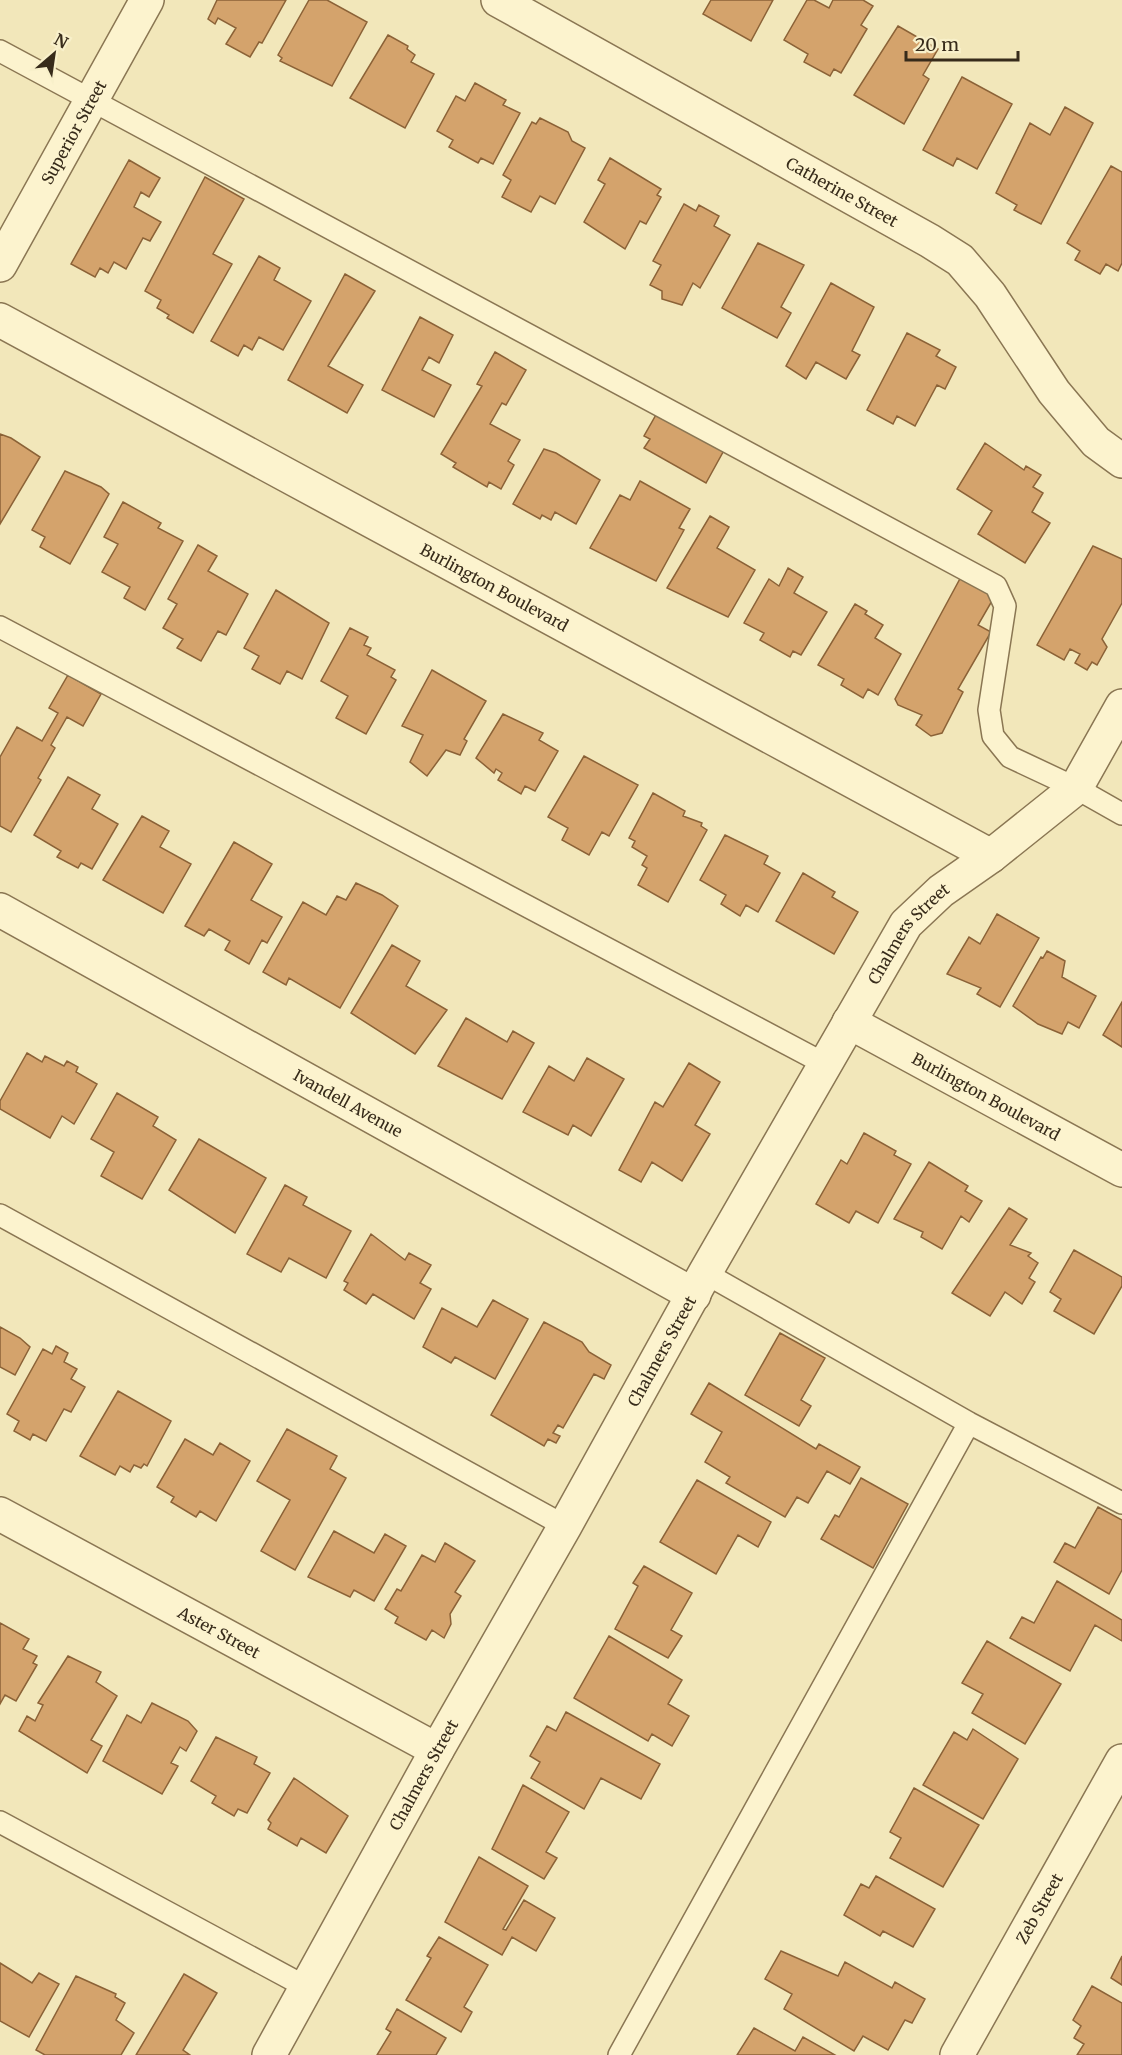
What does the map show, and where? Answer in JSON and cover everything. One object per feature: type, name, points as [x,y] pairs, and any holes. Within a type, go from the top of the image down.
[{"type":"street","name":"Superior Street","points":[[0,265],[147,0]]},
{"type":"street","name":"Catherine Street","points":[[498,0],[930,241],[960,260],[990,295],[1053,392],[1096,442],[1122,461]]},
{"type":"street","name":"Burlington Boulevard","points":[[0,320],[991,856]]},
{"type":"street","name":"Chalmers Street","points":[[269,2055],[437,1750],[699,1284],[906,924],[941,891],[991,856],[1076,788],[1122,706]]},
{"type":"street","name":"Ivandell Avenue","points":[[0,910],[699,1284]]},
{"type":"street","name":"Burlington Boulevard","points":[[849,1022],[1122,1170]]},
{"type":"street","name":"Aster Street","points":[[0,1514],[437,1750]]},
{"type":"street","name":"Zeb Street","points":[[957,2055],[1122,1761]]},
{"type":"lane","points":[[0,51],[996,586],[1005,606],[989,710],[993,736],[1010,757],[1076,788],[1122,814]]},
{"type":"lane","points":[[0,627],[825,1065]]},
{"type":"lane","points":[[0,1215],[565,1526]]},
{"type":"lane","points":[[699,1284],[1122,1503]]},
{"type":"lane","points":[[619,2055],[969,1423]]},
{"type":"lane","points":[[0,1822],[306,1987]]},
{"type":"building","points":[[217,0],[286,0],[262,43],[259,42],[250,57],[226,44],[236,28],[218,18],[215,24],[208,19]]},
{"type":"building","points":[[309,0],[327,0],[367,22],[332,86],[280,61],[282,58],[278,55]]},
{"type":"building","points":[[711,0],[773,0],[751,41],[703,14]]},
{"type":"building","points":[[807,0],[814,0],[829,8],[833,0],[863,0],[873,6],[861,25],[867,29],[841,73],[834,69],[830,76],[804,62],[808,54],[784,40]]},
{"type":"building","points":[[898,26],[938,49],[923,75],[929,79],[904,124],[854,95]]},
{"type":"building","points":[[388,35],[408,46],[407,49],[415,55],[411,62],[434,74],[405,128],[350,98]]},
{"type":"building","points":[[962,77],[1012,104],[977,169],[957,158],[953,166],[923,150]]},
{"type":"building","points":[[475,83],[506,100],[503,105],[520,113],[493,164],[481,158],[478,163],[449,147],[453,140],[437,131],[456,96],[465,101]]},
{"type":"building","points":[[1065,107],[1093,123],[1041,224],[1014,210],[1017,205],[996,193],[1030,123],[1050,135]]},
{"type":"building","points":[[540,118],[568,132],[572,141],[585,148],[555,204],[540,196],[531,212],[502,197],[511,180],[503,175],[532,122],[536,124]]},
{"type":"building","points":[[610,158],[661,189],[657,195],[661,197],[646,224],[640,221],[625,249],[584,222],[605,184],[598,180]]},
{"type":"building","points":[[129,160],[160,178],[149,197],[141,192],[134,207],[161,222],[150,241],[143,238],[126,269],[114,262],[108,273],[100,268],[95,277],[71,264]]},
{"type":"building","points":[[1111,166],[1122,172],[1122,263],[1118,271],[1106,264],[1100,274],[1075,260],[1080,251],[1067,243]]},
{"type":"building","points":[[205,177],[244,199],[213,254],[232,264],[193,333],[167,318],[169,315],[157,308],[161,300],[145,291]]},
{"type":"building","points":[[684,204],[696,211],[699,205],[719,216],[714,226],[730,235],[700,288],[693,283],[682,305],[662,299],[662,291],[650,285],[661,265],[653,261]]},
{"type":"building","points":[[758,243],[804,265],[781,307],[791,313],[777,338],[722,308]]},
{"type":"building","points":[[259,256],[280,268],[274,280],[311,301],[283,350],[259,337],[252,350],[244,345],[238,356],[211,341]]},
{"type":"building","points":[[345,274],[375,291],[328,366],[363,385],[347,413],[288,380]]},
{"type":"building","points":[[831,283],[874,307],[852,351],[860,355],[846,379],[816,362],[806,379],[786,366]]},
{"type":"building","points":[[420,317],[453,335],[439,363],[429,357],[422,370],[451,385],[434,417],[382,390]]},
{"type":"building","points":[[907,333],[940,350],[936,356],[956,367],[945,389],[937,385],[915,426],[897,416],[893,424],[867,410]]},
{"type":"building","points":[[495,352],[526,370],[506,405],[502,403],[490,424],[520,440],[508,461],[514,465],[501,489],[489,482],[487,487],[453,467],[456,463],[441,454],[482,386],[477,384]]},
{"type":"building","points":[[661,406],[728,443],[706,483],[644,448],[650,439],[644,436]]},
{"type":"building","points":[[0,434],[11,438],[40,457],[0,524]]},
{"type":"building","points":[[985,443],[1024,470],[1026,466],[1041,475],[1033,487],[1043,493],[1032,512],[1050,523],[1025,563],[978,534],[992,511],[957,489]]},
{"type":"building","points":[[544,449],[556,453],[600,480],[576,524],[555,512],[551,520],[542,515],[540,519],[513,504]]},
{"type":"building","points":[[65,471],[101,487],[109,494],[70,564],[40,547],[45,537],[32,530]]},
{"type":"building","points":[[640,481],[690,509],[679,528],[684,530],[656,581],[590,548],[620,495],[630,500]]},
{"type":"building","points":[[123,502],[161,523],[158,528],[183,541],[145,610],[124,598],[130,587],[102,572],[118,544],[104,537]]},
{"type":"building","points":[[710,516],[729,527],[717,548],[755,570],[728,617],[667,588]]},
{"type":"building","points":[[198,545],[217,556],[208,571],[248,594],[226,635],[218,631],[201,661],[177,648],[183,639],[163,628],[177,604],[168,599]]},
{"type":"building","points":[[1093,546],[1122,559],[1122,603],[1102,639],[1107,647],[1097,665],[1092,662],[1087,670],[1075,663],[1080,654],[1070,649],[1064,660],[1037,645]]},
{"type":"building","points":[[788,568],[803,577],[794,593],[827,612],[801,655],[793,651],[790,657],[760,640],[764,633],[744,623],[769,579],[779,586]]},
{"type":"building","points":[[962,575],[996,594],[978,625],[991,632],[958,689],[963,692],[942,733],[931,736],[916,725],[922,715],[898,705],[895,699]]},
{"type":"building","points":[[276,590],[329,623],[302,679],[287,671],[280,684],[252,669],[259,656],[244,648]]},
{"type":"building","points":[[855,604],[867,611],[865,614],[883,625],[875,638],[901,654],[878,695],[868,689],[863,698],[841,685],[844,679],[818,665]]},
{"type":"building","points":[[350,628],[368,637],[364,645],[371,648],[367,655],[395,670],[391,677],[396,680],[366,734],[336,718],[348,696],[321,681]]},
{"type":"building","points":[[432,670],[486,701],[464,739],[467,741],[460,755],[446,750],[427,776],[410,762],[423,735],[402,726]]},
{"type":"building","points":[[68,675],[101,694],[83,726],[67,717],[51,745],[55,748],[38,778],[41,780],[11,832],[0,826],[0,757],[17,727],[42,741],[58,713],[49,708]]},
{"type":"building","points":[[503,714],[543,733],[539,740],[558,751],[535,791],[525,786],[521,794],[498,780],[502,773],[496,769],[494,773],[476,758]]},
{"type":"building","points":[[584,756],[638,785],[609,836],[602,832],[589,855],[562,840],[568,828],[548,817]]},
{"type":"building","points":[[68,777],[100,795],[92,809],[118,824],[92,869],[81,863],[78,868],[57,857],[61,851],[34,835]]},
{"type":"building","points":[[653,793],[685,811],[683,816],[702,823],[701,826],[707,830],[668,902],[638,885],[647,868],[642,865],[647,856],[632,847],[635,841],[629,838]]},
{"type":"building","points":[[142,816],[169,831],[160,847],[191,864],[163,913],[103,880]]},
{"type":"building","points":[[725,835],[768,856],[764,864],[780,873],[758,912],[746,905],[740,916],[721,904],[726,895],[700,880]]},
{"type":"building","points":[[234,842],[272,864],[251,900],[282,917],[267,943],[262,940],[249,964],[225,950],[230,941],[209,929],[204,936],[185,926]]},
{"type":"building","points":[[803,873],[835,892],[832,897],[858,912],[834,954],[776,921]]},
{"type":"building","points":[[356,883],[382,895],[398,906],[340,1008],[289,978],[286,985],[263,972],[303,902],[326,915],[337,896],[346,900]]},
{"type":"building","points":[[997,914],[1039,938],[1000,1007],[977,994],[981,988],[947,974],[969,937],[980,944]]},
{"type":"building","points":[[392,945],[420,961],[406,986],[447,1010],[415,1054],[351,1013]]},
{"type":"building","points":[[1047,951],[1065,961],[1062,977],[1096,996],[1079,1028],[1068,1022],[1062,1034],[1038,1024],[1013,1006],[1041,957],[1043,958]]},
{"type":"building","points":[[1122,1002],[1122,1047],[1103,1035]]},
{"type":"building","points":[[466,1018],[507,1042],[513,1031],[534,1043],[502,1099],[438,1066]]},
{"type":"building","points":[[27,1053],[42,1062],[45,1056],[64,1066],[67,1061],[78,1067],[76,1072],[97,1084],[74,1124],[62,1116],[50,1138],[0,1109],[0,1101]]},
{"type":"building","points":[[587,1058],[624,1079],[591,1136],[573,1125],[568,1135],[523,1112],[549,1066],[574,1081]]},
{"type":"building","points":[[689,1063],[720,1082],[695,1125],[710,1134],[682,1181],[652,1162],[641,1182],[619,1170],[655,1102],[663,1107]]},
{"type":"building","points":[[117,1093],[158,1117],[153,1126],[176,1140],[142,1199],[101,1176],[114,1152],[91,1139]]},
{"type":"building","points":[[864,1133],[896,1151],[894,1155],[911,1164],[878,1223],[856,1211],[849,1223],[816,1204],[841,1160],[847,1164]]},
{"type":"building","points":[[199,1139],[266,1178],[235,1233],[169,1190]]},
{"type":"building","points":[[929,1162],[968,1186],[965,1191],[982,1201],[969,1222],[961,1216],[942,1249],[921,1237],[923,1232],[894,1219]]},
{"type":"building","points":[[285,1185],[307,1197],[303,1205],[351,1231],[326,1278],[289,1258],[281,1272],[247,1254]]},
{"type":"building","points":[[1009,1208],[1027,1219],[1010,1245],[1031,1253],[1028,1256],[1038,1263],[1029,1278],[1035,1282],[1022,1304],[1005,1292],[990,1316],[952,1293]]},
{"type":"building","points":[[371,1234],[405,1260],[409,1253],[431,1265],[420,1283],[431,1289],[414,1319],[373,1294],[366,1304],[344,1290],[348,1283],[344,1281]]},
{"type":"building","points":[[1074,1250],[1122,1277],[1122,1286],[1094,1334],[1054,1311],[1061,1299],[1050,1292]]},
{"type":"building","points":[[493,1300],[528,1319],[495,1379],[455,1357],[451,1363],[423,1347],[442,1308],[477,1327]]},
{"type":"building","points":[[544,1322],[582,1342],[589,1352],[611,1365],[604,1379],[594,1374],[563,1428],[558,1425],[553,1433],[560,1436],[556,1443],[548,1439],[544,1446],[491,1415]]},
{"type":"building","points":[[0,1327],[20,1338],[30,1347],[15,1375],[0,1367]]},
{"type":"building","points":[[780,1333],[825,1358],[801,1400],[811,1406],[799,1426],[745,1395]]},
{"type":"building","points":[[56,1346],[68,1353],[64,1362],[77,1369],[71,1379],[85,1387],[71,1412],[64,1409],[46,1441],[33,1434],[30,1440],[14,1431],[19,1421],[7,1414],[43,1349],[52,1354]]},
{"type":"building","points":[[709,1383],[816,1449],[819,1444],[860,1467],[850,1484],[827,1471],[808,1503],[797,1497],[785,1517],[726,1483],[730,1477],[705,1462],[722,1432],[691,1414]]},
{"type":"building","points":[[118,1391],[171,1421],[147,1466],[144,1464],[141,1468],[134,1465],[130,1472],[120,1466],[115,1475],[80,1456]]},
{"type":"building","points":[[287,1429],[337,1456],[330,1469],[346,1478],[295,1570],[261,1551],[290,1500],[257,1481]]},
{"type":"building","points":[[185,1439],[213,1455],[220,1443],[250,1461],[216,1521],[200,1511],[196,1517],[171,1502],[174,1497],[157,1487]]},
{"type":"building","points":[[861,1478],[908,1504],[873,1568],[821,1539],[835,1515],[839,1517]]},
{"type":"building","points":[[697,1480],[771,1522],[758,1547],[738,1535],[716,1574],[660,1542]]},
{"type":"building","points":[[1098,1507],[1122,1520],[1122,1570],[1109,1594],[1054,1562],[1065,1543],[1075,1548]]},
{"type":"building","points":[[334,1531],[374,1553],[385,1534],[406,1546],[374,1601],[354,1590],[350,1597],[308,1577]]},
{"type":"building","points":[[445,1543],[475,1561],[455,1592],[461,1596],[450,1614],[451,1624],[444,1638],[432,1630],[426,1640],[395,1623],[398,1617],[385,1609],[397,1589],[401,1591],[422,1555],[435,1562]]},
{"type":"building","points":[[644,1566],[692,1593],[671,1630],[682,1636],[668,1658],[615,1629],[638,1586],[633,1583]]},
{"type":"building","points":[[1057,1581],[1122,1620],[1122,1641],[1095,1625],[1070,1671],[1010,1638],[1022,1617],[1034,1623]]},
{"type":"building","points":[[0,1623],[29,1639],[23,1649],[37,1656],[33,1663],[37,1665],[16,1701],[5,1695],[0,1704]]},
{"type":"building","points":[[609,1636],[682,1680],[668,1704],[689,1716],[672,1746],[652,1734],[648,1741],[574,1698]]},
{"type":"building","points":[[987,1641],[1061,1684],[1025,1744],[972,1713],[983,1694],[962,1683]]},
{"type":"building","points":[[68,1656],[101,1672],[96,1682],[117,1696],[91,1740],[102,1746],[87,1773],[19,1731],[27,1716],[35,1721],[43,1705],[38,1703]]},
{"type":"building","points":[[152,1703],[188,1721],[197,1731],[186,1751],[180,1747],[171,1763],[178,1766],[162,1794],[103,1761],[127,1715],[141,1723]]},
{"type":"building","points":[[566,1712],[660,1764],[641,1799],[601,1778],[584,1809],[531,1778],[540,1762],[530,1756],[547,1726],[556,1731]]},
{"type":"building","points":[[973,1729],[1018,1759],[983,1819],[923,1785],[954,1732],[967,1740]]},
{"type":"building","points":[[216,1737],[257,1757],[254,1764],[270,1773],[247,1813],[238,1809],[234,1816],[212,1803],[216,1796],[191,1781]]},
{"type":"building","points":[[294,1778],[348,1816],[326,1853],[301,1838],[297,1846],[268,1829],[271,1823],[268,1820]]},
{"type":"building","points":[[523,1785],[569,1812],[546,1852],[557,1858],[544,1879],[492,1849]]},
{"type":"building","points":[[914,1788],[979,1825],[943,1887],[890,1858],[901,1838],[890,1832]]},
{"type":"building","points":[[479,1857],[528,1886],[503,1929],[506,1930],[524,1900],[555,1918],[536,1951],[512,1937],[502,1955],[445,1922]]},
{"type":"building","points":[[876,1876],[935,1909],[913,1947],[883,1931],[880,1936],[844,1915],[861,1884],[869,1888]]},
{"type":"building","points":[[439,1937],[488,1965],[464,2007],[472,2012],[461,2032],[406,2000],[431,1958],[427,1956]]},
{"type":"building","points":[[781,1951],[838,1976],[845,1962],[892,1988],[895,1982],[925,1999],[912,2023],[905,2020],[888,2050],[863,2036],[854,2051],[784,2009],[792,1994],[765,1979]]},
{"type":"building","points":[[1122,1956],[1122,1985],[1111,1978]]},
{"type":"building","points":[[0,1963],[32,1983],[39,1973],[59,1984],[29,2037],[0,2021]]},
{"type":"building","points":[[184,1974],[217,1993],[183,2050],[190,2055],[136,2055]]},
{"type":"building","points":[[76,1976],[116,1994],[115,1997],[125,2003],[116,2020],[134,2033],[121,2055],[45,2055],[36,2050]]},
{"type":"building","points":[[1092,1986],[1122,2003],[1122,2055],[1077,2055],[1084,2044],[1074,2038],[1081,2026],[1073,2020]]},
{"type":"building","points":[[397,2009],[446,2038],[436,2055],[377,2055],[391,2032],[386,2029]]},
{"type":"building","points":[[754,2028],[795,2051],[803,2037],[835,2055],[737,2055]]}]
